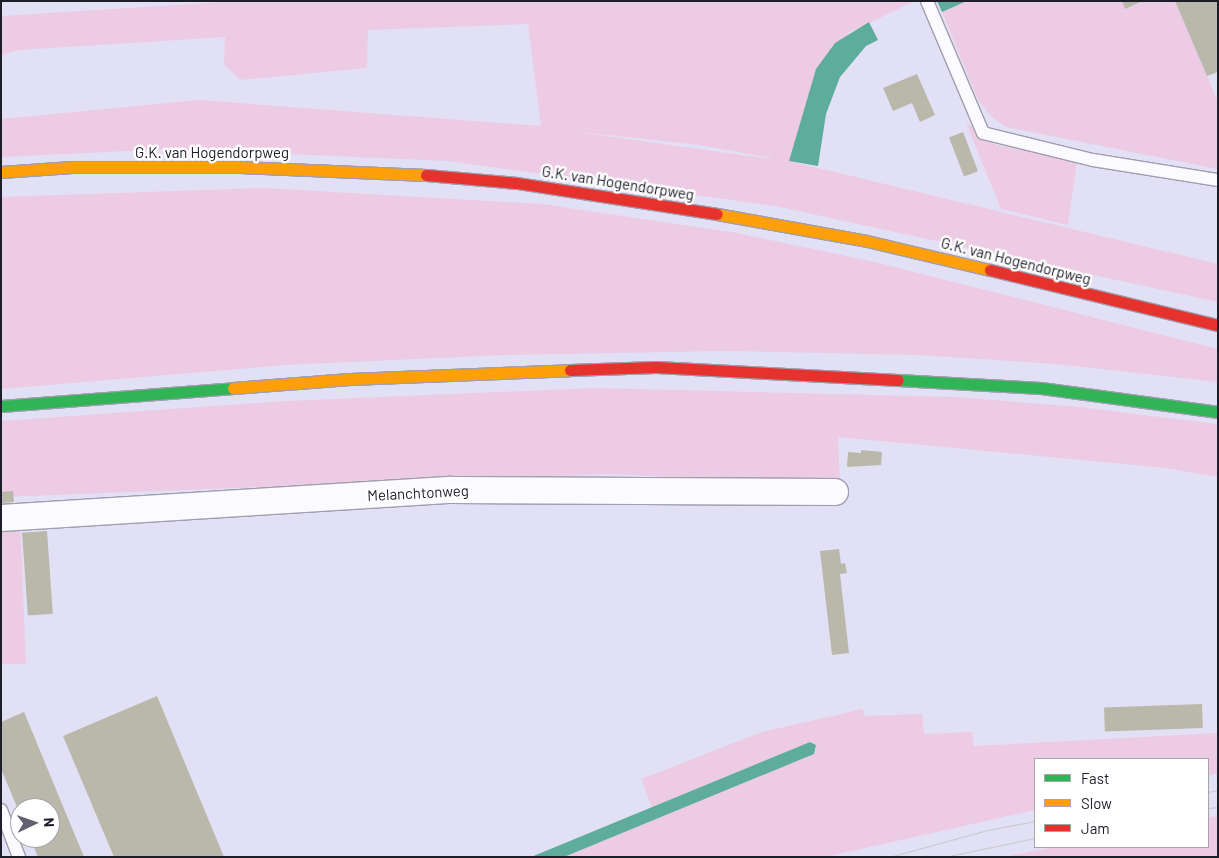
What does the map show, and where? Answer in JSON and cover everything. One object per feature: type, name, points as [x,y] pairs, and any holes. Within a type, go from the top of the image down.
[{"type":"main road","name":"G.K. van Hogendorpweg","points":[[1,172],[72,167],[240,166],[374,171],[517,184],[642,200],[867,241],[1218,325]]},
{"type":"main road","points":[[1,406],[350,379],[656,367],[1042,388],[1218,412]]},
{"type":"street","name":"Melanchtonweg","points":[[1,518],[451,490],[835,492]]},
{"type":"lane","points":[[926,1],[983,134],[1093,160],[1218,180]]},
{"type":"lane","points":[[1,810],[19,857]]},
{"type":"shaded area","points":[[240,1],[915,1],[848,33],[789,161],[1218,264],[1218,302],[775,206],[447,161],[172,149],[1,157],[1,119],[199,100],[541,126],[528,24],[368,30],[367,68],[240,80],[224,64],[225,37],[19,50],[1,55],[1,16]],"holes":[[[570,131],[699,145],[771,159]]]},
{"type":"shaded area","points":[[937,1],[967,1],[942,12]]},
{"type":"shaded area","points":[[967,1],[1122,1],[1125,9],[1144,1],[1175,1],[1218,102],[1218,169],[1006,127],[992,117],[978,100],[942,12]]},
{"type":"shaded area","points":[[869,22],[878,40],[866,46],[840,77],[826,114],[818,166],[789,161],[816,69],[835,43]]},
{"type":"shaded area","points":[[966,123],[997,145],[1077,161],[1068,225],[1001,209]]},
{"type":"shaded area","points":[[264,188],[542,204],[737,233],[875,262],[1218,349],[1218,382],[1056,364],[918,355],[724,351],[504,355],[286,365],[1,389],[1,197]]},
{"type":"shaded area","points":[[596,388],[956,397],[1079,407],[1218,424],[1218,477],[1166,468],[838,437],[840,485],[609,474],[1,497],[1,421],[286,401]]},
{"type":"shaded area","points":[[20,517],[26,664],[1,664],[1,520]]},
{"type":"shaded area","points":[[863,709],[864,716],[922,714],[924,734],[972,732],[974,746],[1218,733],[1218,773],[1209,776],[1209,758],[1034,758],[1034,810],[825,857],[564,857],[817,750],[813,742],[810,742],[652,807],[641,779],[762,732]]},
{"type":"shaded area","points":[[810,742],[816,745],[814,754],[564,857],[531,857]]},
{"type":"shaded area","points":[[1218,816],[1218,857],[1005,857],[1049,848],[1209,848],[1209,817]]},
{"type":"building","points":[[1122,1],[1143,1],[1125,9]]},
{"type":"building","points":[[1175,1],[1218,1],[1218,72],[1207,76]]},
{"type":"building","points":[[917,74],[935,115],[920,122],[912,103],[893,111],[883,88]]},
{"type":"building","points":[[963,132],[978,171],[964,177],[949,137]]},
{"type":"building","points":[[861,450],[882,452],[881,465],[847,467],[848,452],[861,453]]},
{"type":"building","points":[[13,491],[14,502],[2,503],[1,492]]},
{"type":"building","points":[[47,531],[53,614],[28,616],[22,533]]},
{"type":"building","points":[[839,549],[841,564],[845,563],[847,573],[840,574],[849,653],[832,655],[820,551]]},
{"type":"building","points":[[157,696],[224,857],[114,857],[63,736]]},
{"type":"building","points":[[1202,704],[1203,728],[1105,731],[1104,707]]},
{"type":"building","points":[[24,712],[60,798],[13,798],[1,769],[1,722]]},
{"type":"building","points":[[60,799],[84,857],[38,857],[34,848],[60,848]]},
{"type":"tram line","points":[[1209,792],[1218,790]]},
{"type":"tram line","points":[[1209,808],[1218,807]]},
{"type":"tram line","points":[[889,857],[988,830],[1034,821]]},
{"type":"tram line","points":[[944,857],[1034,838]]},
{"type":"traffic: fast","points":[[898,380],[1041,388],[1218,412]]},
{"type":"traffic: fast","points":[[1,406],[233,388]]},
{"type":"traffic: slow","points":[[1,172],[72,167],[240,167],[426,175]]},
{"type":"traffic: slow","points":[[717,214],[867,241],[990,270]]},
{"type":"traffic: slow","points":[[233,388],[350,379],[570,370]]},
{"type":"traffic: jam","points":[[426,175],[517,183],[717,214]]},
{"type":"traffic: jam","points":[[990,270],[1218,325]]},
{"type":"traffic: jam","points":[[570,370],[656,367],[898,380]]}]
